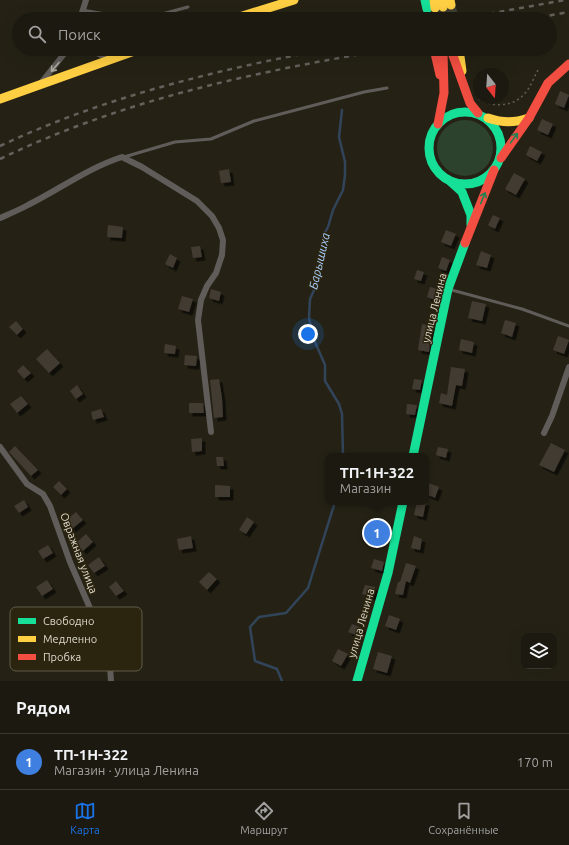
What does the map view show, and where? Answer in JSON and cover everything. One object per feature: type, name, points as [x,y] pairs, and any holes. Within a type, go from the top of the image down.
[{"type":"main road","points":[[255,12],[294,0]]},
{"type":"main road","points":[[0,99],[119,56]]},
{"type":"main road","points":[[438,124],[444,93],[447,56]]},
{"type":"main road","points":[[449,56],[470,102],[481,115],[493,124],[499,134],[501,146],[500,159]]},
{"type":"main road","points":[[448,180],[460,184],[473,183],[485,178],[494,170],[529,118],[548,83],[568,65]]},
{"type":"main road","points":[[472,225],[471,215],[462,192],[438,172],[431,162],[429,151],[430,139],[434,129],[451,114],[462,111],[481,115],[502,124],[529,118]]},
{"type":"main road","name":"улица Ленина","points":[[414,453],[448,289],[494,170]]},
{"type":"main road","name":"улица Ленина","points":[[357,681],[388,573],[402,505]]},
{"type":"street","points":[[82,10],[86,0]]},
{"type":"street","points":[[40,85],[63,56]]},
{"type":"street","points":[[102,56],[110,59]]},
{"type":"street","points":[[0,218],[29,205],[89,170],[122,157],[142,167],[197,201],[212,216],[219,228],[223,240],[222,255],[216,273],[207,286],[201,300],[198,320],[211,432]]},
{"type":"street","points":[[544,433],[552,416],[569,367]]},
{"type":"street","name":"Овражная улица","points":[[0,447],[27,484],[43,494],[50,506],[70,562],[90,607]]},
{"type":"street","name":"Овражная улица","points":[[110,671],[110,681]]},
{"type":"lane","points":[[170,12],[188,7]]},
{"type":"lane","points":[[82,10],[94,12]]},
{"type":"lane","points":[[122,157],[175,142],[211,139],[254,121],[364,92],[387,88]]},
{"type":"lane","points":[[448,289],[522,309],[569,326]]},
{"type":"path","points":[[509,104],[517,100],[525,93],[538,70]]},
{"type":"path","points":[[490,104],[508,104]]},
{"type":"green space","points":[[465,120],[476,122],[485,128],[491,137],[493,148],[491,159],[485,168],[476,174],[465,176],[454,174],[445,168],[439,159],[437,148],[439,137],[445,128],[454,122]]},
{"type":"building","points":[[560,91],[569,95],[564,108],[555,104]]},
{"type":"building","points":[[542,119],[553,124],[548,135],[537,130]]},
{"type":"building","points":[[530,146],[542,152],[537,161],[526,155]]},
{"type":"building","points":[[229,169],[231,182],[221,183],[219,171]]},
{"type":"building","points":[[514,173],[525,179],[516,195],[505,189]]},
{"type":"building","points":[[493,215],[500,218],[495,229],[488,225]]},
{"type":"building","points":[[108,225],[123,227],[122,238],[107,237]]},
{"type":"building","points":[[446,230],[456,234],[451,246],[441,242]]},
{"type":"building","points":[[200,246],[202,257],[193,258],[191,247]]},
{"type":"building","points":[[481,251],[491,255],[487,268],[476,265]]},
{"type":"building","points":[[170,254],[177,258],[173,268],[165,264]]},
{"type":"building","points":[[442,257],[450,260],[446,271],[438,268]]},
{"type":"building","points":[[417,270],[424,272],[421,281],[414,279]]},
{"type":"building","points":[[430,287],[438,289],[435,300],[427,297]]},
{"type":"building","points":[[211,289],[221,292],[219,301],[209,298]]},
{"type":"building","points":[[182,296],[193,299],[189,312],[178,309]]},
{"type":"building","points":[[472,301],[486,304],[482,321],[468,318]]},
{"type":"building","points":[[505,320],[516,323],[512,337],[501,333]]},
{"type":"building","points":[[16,321],[23,329],[17,335],[9,327]]},
{"type":"building","points":[[422,324],[432,326],[428,343],[430,344],[429,352],[418,350]]},
{"type":"building","points":[[558,336],[569,340],[564,354],[553,350]]},
{"type":"building","points":[[461,339],[474,342],[472,353],[459,350]]},
{"type":"building","points":[[165,344],[176,346],[175,354],[164,353]]},
{"type":"building","points":[[47,349],[60,363],[49,373],[36,359]]},
{"type":"building","points":[[185,355],[197,356],[196,366],[184,365]]},
{"type":"building","points":[[23,365],[31,373],[24,379],[17,371]]},
{"type":"building","points":[[451,367],[465,369],[462,386],[456,385],[452,406],[439,403],[441,393],[447,395]]},
{"type":"building","points":[[219,379],[223,417],[214,418],[210,380]]},
{"type":"building","points":[[414,379],[422,380],[420,390],[412,389]]},
{"type":"building","points":[[77,385],[83,394],[76,399],[70,391]]},
{"type":"building","points":[[21,396],[28,404],[17,413],[10,404]]},
{"type":"building","points":[[189,403],[203,403],[204,413],[189,413]]},
{"type":"building","points":[[407,404],[417,405],[415,415],[406,414]]},
{"type":"building","points":[[101,409],[104,417],[93,420],[91,412]]},
{"type":"building","points":[[202,438],[202,451],[192,452],[191,439]]},
{"type":"building","points":[[551,443],[565,450],[554,472],[539,465]]},
{"type":"building","points":[[15,446],[38,470],[31,476],[9,452]]},
{"type":"building","points":[[438,447],[448,449],[446,458],[436,455]]},
{"type":"building","points":[[216,457],[223,457],[224,466],[217,466]]},
{"type":"building","points":[[59,481],[67,489],[61,495],[53,487]]},
{"type":"building","points":[[429,483],[439,487],[435,498],[429,495]]},
{"type":"building","points":[[215,485],[230,486],[230,497],[215,497]]},
{"type":"building","points":[[24,500],[28,507],[19,513],[14,506]]},
{"type":"building","points":[[416,505],[425,505],[423,517],[414,515]]},
{"type":"building","points":[[76,512],[83,520],[72,529],[65,521]]},
{"type":"building","points":[[247,517],[254,522],[246,534],[239,530]]},
{"type":"building","points":[[86,534],[93,542],[83,551],[76,543]]},
{"type":"building","points":[[191,536],[193,548],[179,550],[177,539]]},
{"type":"building","points":[[414,536],[422,539],[420,550],[411,548]]},
{"type":"building","points":[[48,545],[53,553],[43,559],[38,551]]},
{"type":"building","points":[[99,557],[105,566],[94,573],[88,565]]},
{"type":"building","points":[[374,559],[384,562],[382,571],[371,568]]},
{"type":"building","points":[[406,563],[416,566],[410,583],[406,581],[403,595],[395,594],[398,582],[400,582]]},
{"type":"building","points":[[209,572],[217,579],[207,590],[199,582]]},
{"type":"building","points":[[47,580],[53,589],[42,596],[36,587]]},
{"type":"building","points":[[116,581],[124,591],[116,596],[109,587]]},
{"type":"building","points":[[365,585],[375,587],[373,597],[362,594]]},
{"type":"building","points":[[389,615],[400,619],[396,630],[385,626]]},
{"type":"building","points":[[352,624],[362,628],[358,636],[348,632]]},
{"type":"building","points":[[338,649],[348,654],[341,666],[332,661]]},
{"type":"building","points":[[378,652],[392,656],[387,673],[373,669]]},
{"type":"waterway","name":"Барышиха","points":[[342,110],[339,137],[345,162],[343,190],[323,236],[319,271],[315,288],[310,299],[309,317],[312,335],[325,365],[325,381],[339,404],[342,414],[343,453]]},
{"type":"waterway","name":"Барышиха","points":[[282,681],[277,669],[255,661],[250,627],[259,617],[286,613],[308,588],[334,505]]},
{"type":"tunnel","points":[[451,5],[452,12]]},
{"type":"tunnel","points":[[443,7],[444,12]]},
{"type":"tunnel","points":[[435,8],[436,12]]},
{"type":"railway","points":[[499,12],[565,0]]},
{"type":"railway","points":[[557,14],[569,12]]},
{"type":"railway","points":[[0,146],[79,113],[120,99],[202,76],[291,56]]},
{"type":"railway","points":[[0,159],[32,144],[98,118],[166,97],[283,69],[352,56]]},
{"type":"traffic: fast","points":[[425,0],[427,9]]},
{"type":"traffic: fast","points":[[465,112],[479,115],[491,122],[498,134],[501,148],[498,162],[491,174],[479,181],[465,184],[451,181],[439,174],[432,162],[429,148],[432,134],[439,122],[451,115],[465,112]]},
{"type":"traffic: fast","points":[[451,182],[462,192],[471,215],[471,225]]},
{"type":"traffic: fast","points":[[414,453],[448,289],[465,243]]},
{"type":"traffic: fast","points":[[357,681],[388,573],[402,505]]},
{"type":"traffic: slow","points":[[255,12],[294,0]]},
{"type":"traffic: slow","points":[[434,0],[435,8]]},
{"type":"traffic: slow","points":[[442,0],[443,7]]},
{"type":"traffic: slow","points":[[450,0],[451,5]]},
{"type":"traffic: slow","points":[[0,99],[120,56]]},
{"type":"traffic: slow","points":[[460,56],[462,71]]},
{"type":"traffic: slow","points":[[488,118],[508,122],[529,118]]},
{"type":"traffic: jam","points":[[436,56],[440,75]]},
{"type":"traffic: jam","points":[[438,124],[444,93],[443,56]]},
{"type":"traffic: jam","points":[[453,56],[470,103],[478,113]]},
{"type":"traffic: jam","points":[[501,158],[529,118],[548,83],[569,64]]},
{"type":"traffic: jam","points":[[465,243],[494,170]]},
{"type":"place","name":"ТП-1Н-322","points":[[377,533]]}]
